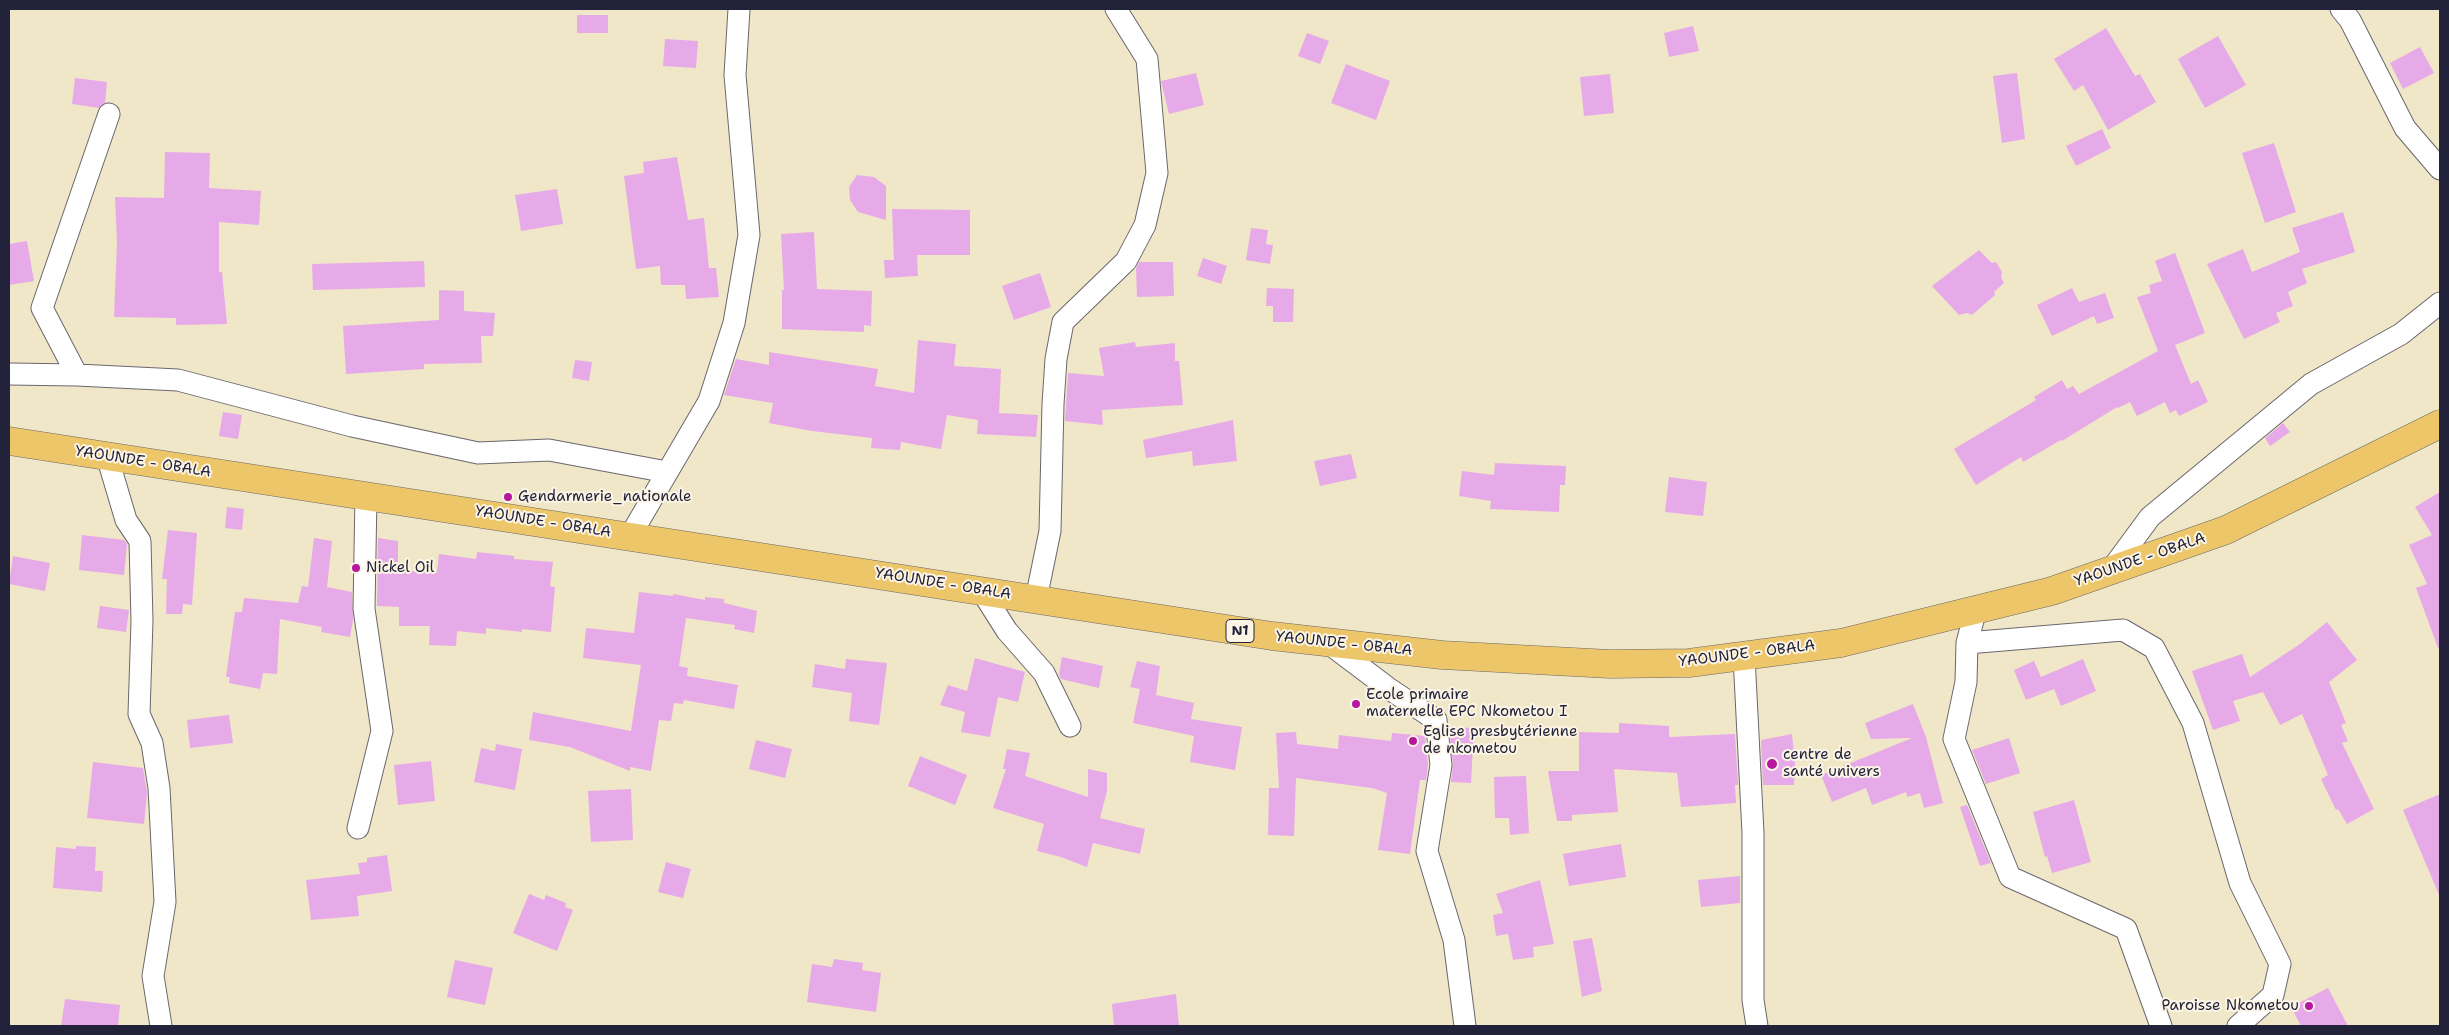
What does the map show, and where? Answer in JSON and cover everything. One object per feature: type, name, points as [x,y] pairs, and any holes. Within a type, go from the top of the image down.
[{"type":"highway","name":"YAOUNDE - OBALA","points":[[9,441],[1272,636],[1442,655],[1610,664],[1689,663],[1841,643],[2052,591],[2226,530],[2440,424]]},
{"type":"street","points":[[630,536],[709,401],[734,323],[749,235],[735,75],[739,9]]},
{"type":"street","points":[[1036,599],[1050,531],[1053,404],[1056,359],[1063,322],[1126,261],[1145,225],[1157,173],[1147,59],[1116,9]]},
{"type":"street","points":[[2341,9],[2350,20],[2405,128],[2440,168]]},
{"type":"street","points":[[77,375],[42,308],[109,114]]},
{"type":"street","points":[[2111,570],[2150,517],[2311,384],[2401,334],[2440,303]]},
{"type":"street","points":[[9,374],[178,380],[352,426],[478,452],[549,450],[667,472]]},
{"type":"street","points":[[106,456],[126,520],[140,541],[142,621],[139,714],[152,743],[159,788],[165,902],[154,976],[161,1026]]},
{"type":"street","points":[[358,828],[382,731],[364,609],[366,495]]},
{"type":"street","points":[[981,590],[1007,631],[1044,673],[1070,726]]},
{"type":"street","points":[[1976,609],[1967,643],[1966,682],[1954,739],[2010,877],[2126,929],[2161,1026]]},
{"type":"street","points":[[1967,643],[2123,630],[2154,648],[2193,723],[2240,883],[2280,964],[2273,995],[2238,1026]]},
{"type":"street","points":[[1327,642],[1388,688],[1436,720],[1440,765],[1427,851],[1454,940],[1465,1026]]},
{"type":"street","points":[[1744,656],[1753,833],[1753,1000],[1757,1026]]},
{"type":"building","points":[[577,15],[608,15],[608,33],[577,33]]},
{"type":"building","points":[[1693,26],[1699,51],[1669,57],[1664,33]]},
{"type":"building","points":[[2106,28],[2135,76],[2140,74],[2156,102],[2108,130],[2083,85],[2074,91],[2054,59]]},
{"type":"building","points":[[1307,33],[1329,41],[1320,64],[1298,56]]},
{"type":"building","points":[[2218,36],[2246,85],[2205,108],[2178,59]]},
{"type":"building","points":[[665,39],[698,41],[696,68],[663,66]]},
{"type":"building","points":[[2420,47],[2434,73],[2403,89],[2390,63]]},
{"type":"building","points":[[1346,64],[1390,81],[1376,120],[1331,103]]},
{"type":"building","points":[[1196,73],[1204,105],[1169,114],[1161,81]]},
{"type":"building","points":[[2017,73],[2025,139],[2002,143],[1993,76]]},
{"type":"building","points":[[1610,74],[1614,113],[1584,116],[1580,77]]},
{"type":"building","points":[[75,78],[107,82],[105,103],[99,108],[72,104]]},
{"type":"building","points":[[2102,129],[2111,148],[2076,166],[2066,146]]},
{"type":"building","points":[[2274,143],[2296,212],[2265,223],[2242,153]]},
{"type":"building","points":[[165,152],[210,153],[209,188],[261,191],[259,225],[219,222],[219,272],[222,272],[227,324],[176,325],[176,318],[114,317],[117,242],[115,197],[164,198]]},
{"type":"building","points":[[677,157],[688,220],[704,218],[709,268],[716,268],[719,297],[686,299],[685,285],[661,285],[660,266],[636,269],[624,176],[644,173],[643,162]]},
{"type":"building","points":[[857,175],[874,177],[886,186],[886,220],[858,212],[850,200],[849,187]]},
{"type":"building","points":[[557,189],[563,224],[521,231],[515,195]]},
{"type":"building","points":[[892,209],[970,210],[970,255],[917,255],[918,276],[885,278],[884,260],[894,260]]},
{"type":"building","points":[[2343,212],[2355,252],[2302,269],[2307,283],[2288,292],[2293,306],[2276,313],[2280,322],[2244,339],[2207,264],[2243,249],[2252,272],[2300,252],[2292,228]]},
{"type":"building","points":[[1251,228],[1268,230],[1266,244],[1273,245],[1270,264],[1246,260]]},
{"type":"building","points":[[814,232],[817,289],[872,291],[871,326],[864,325],[864,332],[782,329],[782,290],[784,290],[781,234]]},
{"type":"building","points":[[27,241],[34,281],[9,285],[9,244]]},
{"type":"building","points":[[1979,250],[1992,263],[1996,262],[2002,272],[2001,277],[2004,283],[1994,292],[1995,295],[1972,315],[1967,313],[1959,315],[1932,286]]},
{"type":"building","points":[[2175,253],[2205,333],[2175,345],[2191,384],[2198,380],[2208,402],[2179,416],[2176,410],[2170,413],[2165,402],[2137,416],[2130,402],[2117,407],[2062,441],[2023,462],[2021,457],[1976,485],[1954,449],[2036,400],[2034,397],[2062,380],[2067,389],[2073,386],[2079,394],[2158,351],[2137,297],[2151,293],[2149,285],[2162,281],[2155,261]]},
{"type":"building","points":[[1203,258],[1227,266],[1221,284],[1197,276]]},
{"type":"building","points":[[424,261],[425,287],[313,290],[312,264]]},
{"type":"building","points":[[1139,262],[1173,262],[1174,296],[1137,297],[1136,268]]},
{"type":"building","points":[[1040,273],[1051,307],[1014,320],[1002,286]]},
{"type":"building","points":[[1267,288],[1294,289],[1293,322],[1273,322],[1273,306],[1266,306]]},
{"type":"building","points":[[2072,288],[2079,302],[2105,293],[2114,318],[2097,324],[2094,316],[2052,336],[2037,305]]},
{"type":"building","points":[[439,290],[464,291],[464,311],[495,313],[493,336],[481,336],[482,363],[424,364],[424,369],[346,374],[343,326],[439,320]]},
{"type":"building","points":[[918,340],[956,344],[954,366],[1001,369],[999,413],[1038,415],[1036,437],[977,434],[978,420],[947,415],[941,449],[901,442],[900,450],[871,448],[872,438],[812,431],[769,423],[773,403],[724,395],[736,359],[769,365],[769,352],[878,369],[875,386],[914,393]]},
{"type":"building","points":[[1135,342],[1136,347],[1175,343],[1175,361],[1179,361],[1183,405],[1102,410],[1103,425],[1065,421],[1068,373],[1104,376],[1099,348]]},
{"type":"building","points":[[575,360],[592,362],[589,381],[572,378]]},
{"type":"building","points":[[223,412],[242,415],[238,439],[219,436]]},
{"type":"building","points":[[1233,420],[1237,461],[1193,466],[1192,451],[1146,458],[1143,440]]},
{"type":"building","points":[[2283,423],[2290,432],[2270,446],[2265,438]]},
{"type":"building","points":[[1351,454],[1357,478],[1320,486],[1314,461]]},
{"type":"building","points":[[1495,463],[1566,466],[1565,485],[1560,485],[1559,512],[1490,509],[1491,501],[1459,496],[1462,471],[1494,475]]},
{"type":"building","points":[[1669,477],[1707,482],[1703,516],[1665,512]]},
{"type":"building","points":[[2440,492],[2440,647],[2438,648],[2416,588],[2427,584],[2409,545],[2432,535],[2415,507]]},
{"type":"building","points":[[227,507],[244,509],[242,530],[225,528]]},
{"type":"building","points":[[168,530],[197,533],[192,605],[183,604],[182,614],[166,614],[167,579],[162,579]]},
{"type":"building","points":[[82,535],[124,540],[127,544],[124,575],[79,570]]},
{"type":"building","points":[[314,538],[332,541],[327,587],[352,592],[353,620],[350,637],[321,632],[322,627],[280,619],[277,674],[263,673],[260,689],[229,683],[230,677],[226,677],[235,612],[242,612],[244,598],[298,603],[302,586],[308,587]]},
{"type":"building","points":[[378,538],[398,541],[398,571],[437,572],[439,554],[476,559],[477,552],[514,556],[514,559],[553,562],[550,586],[555,587],[551,632],[522,629],[522,632],[486,628],[486,634],[457,631],[456,646],[429,645],[430,626],[399,626],[399,607],[377,606]]},
{"type":"building","points":[[13,556],[50,563],[45,591],[9,584]]},
{"type":"building","points":[[639,592],[673,596],[673,594],[705,600],[705,597],[724,599],[724,603],[757,611],[754,633],[734,629],[735,625],[686,618],[679,666],[688,668],[687,676],[738,685],[734,709],[684,700],[683,704],[674,703],[671,721],[659,720],[651,771],[630,767],[630,771],[570,747],[529,740],[533,712],[631,731],[641,665],[583,658],[586,628],[634,633]]},
{"type":"building","points":[[100,606],[129,610],[126,632],[97,628]]},
{"type":"building","points":[[2327,622],[2357,660],[2329,682],[2346,723],[2341,725],[2348,741],[2342,743],[2374,809],[2347,824],[2338,809],[2336,810],[2321,779],[2328,775],[2302,714],[2280,725],[2263,692],[2233,701],[2240,721],[2213,730],[2192,671],[2242,654],[2250,677],[2300,644]]},
{"type":"building","points":[[1062,657],[1103,666],[1099,688],[1061,679],[1059,674]]},
{"type":"building","points":[[975,658],[1025,672],[1018,702],[998,697],[990,737],[961,732],[965,712],[940,705],[948,685],[967,691]]},
{"type":"building","points":[[846,659],[887,663],[879,725],[849,721],[852,693],[812,687],[815,664],[845,669]]},
{"type":"building","points":[[2083,659],[2096,691],[2061,706],[2054,689],[2026,700],[2014,670],[2034,661],[2041,677]]},
{"type":"building","points":[[1137,661],[1160,666],[1156,695],[1194,703],[1191,719],[1242,727],[1235,770],[1190,762],[1194,736],[1133,723],[1140,689],[1130,687]]},
{"type":"building","points":[[1913,704],[1926,737],[1943,803],[1924,808],[1920,793],[1907,797],[1906,792],[1872,805],[1866,788],[1832,802],[1821,775],[1912,738],[1871,739],[1865,723]]},
{"type":"building","points":[[229,715],[233,743],[190,748],[187,720]]},
{"type":"building","points":[[1619,723],[1669,726],[1669,737],[1735,734],[1738,785],[1735,785],[1736,803],[1681,807],[1677,773],[1614,769],[1618,812],[1572,815],[1572,821],[1557,821],[1548,771],[1579,771],[1579,732],[1619,733]]},
{"type":"building","points":[[1449,727],[1474,728],[1471,783],[1451,782],[1453,764]]},
{"type":"building","points":[[1296,732],[1297,744],[1338,749],[1339,735],[1391,741],[1392,733],[1425,736],[1428,765],[1426,780],[1420,780],[1410,854],[1378,850],[1387,793],[1372,788],[1296,778],[1294,836],[1268,835],[1269,788],[1279,788],[1276,733]]},
{"type":"building","points":[[1792,734],[1795,764],[1794,785],[1763,785],[1761,740]]},
{"type":"building","points":[[2009,738],[2020,773],[1986,784],[1972,750]]},
{"type":"building","points":[[756,740],[792,749],[785,778],[749,769]]},
{"type":"building","points":[[496,744],[522,749],[515,790],[474,782],[481,748],[495,751]]},
{"type":"building","points":[[1007,749],[1030,753],[1025,776],[1088,797],[1088,769],[1107,773],[1107,791],[1100,818],[1145,829],[1140,854],[1093,843],[1087,867],[1061,857],[1037,851],[1044,824],[993,808],[1006,769],[1003,769]]},
{"type":"building","points":[[920,756],[967,775],[955,805],[908,786]]},
{"type":"building","points":[[431,761],[435,801],[398,805],[394,765]]},
{"type":"building","points":[[93,762],[143,768],[147,793],[144,824],[87,818]]},
{"type":"building","points":[[1526,776],[1529,833],[1510,835],[1509,818],[1495,818],[1494,777]]},
{"type":"building","points":[[631,789],[633,840],[591,842],[588,791]]},
{"type":"building","points":[[2440,794],[2440,897],[2403,810]]},
{"type":"building","points":[[2074,800],[2091,862],[2052,873],[2047,856],[2045,857],[2033,812]]},
{"type":"building","points":[[1967,805],[1991,863],[1980,866],[1960,807]]},
{"type":"building","points":[[1621,844],[1626,877],[1569,886],[1563,854]]},
{"type":"building","points":[[76,846],[96,847],[95,871],[103,871],[102,892],[53,888],[56,847],[76,849]]},
{"type":"building","points":[[387,855],[392,891],[357,896],[359,916],[311,920],[306,880],[360,874],[358,863],[367,862],[367,858]]},
{"type":"building","points":[[666,862],[691,869],[683,898],[658,892]]},
{"type":"building","points":[[1740,876],[1740,903],[1701,907],[1698,880]]},
{"type":"building","points":[[1540,880],[1554,944],[1533,947],[1534,957],[1513,960],[1508,934],[1496,936],[1493,915],[1503,913],[1496,894]]},
{"type":"building","points":[[529,894],[544,900],[546,895],[566,903],[565,907],[573,910],[557,951],[513,933]]},
{"type":"building","points":[[1592,938],[1602,991],[1582,997],[1573,941]]},
{"type":"building","points":[[834,959],[863,963],[862,970],[881,973],[876,1012],[807,1002],[812,964],[832,967]]},
{"type":"building","points":[[455,960],[493,968],[485,1005],[447,997]]},
{"type":"building","points":[[2328,988],[2348,1026],[2301,1026],[2291,1007]]},
{"type":"building","points":[[1176,994],[1179,1026],[1114,1026],[1112,1004]]},
{"type":"building","points":[[65,999],[120,1005],[118,1026],[61,1026]]},
{"type":"place","name":"Gendarmerie_nationale","points":[[508,497]]},
{"type":"place","name":"Nickel Oil","points":[[356,568]]},
{"type":"place","name":"Ecole primaire maternelle EPC Nkometou I","points":[[1356,704]]},
{"type":"place","name":"Eglise presbytérienne de nkometou","points":[[1413,741]]},
{"type":"place","name":"centre de santé univers","points":[[1772,764]]},
{"type":"place","name":"Paroisse Nkometou","points":[[2309,1006]]}]
